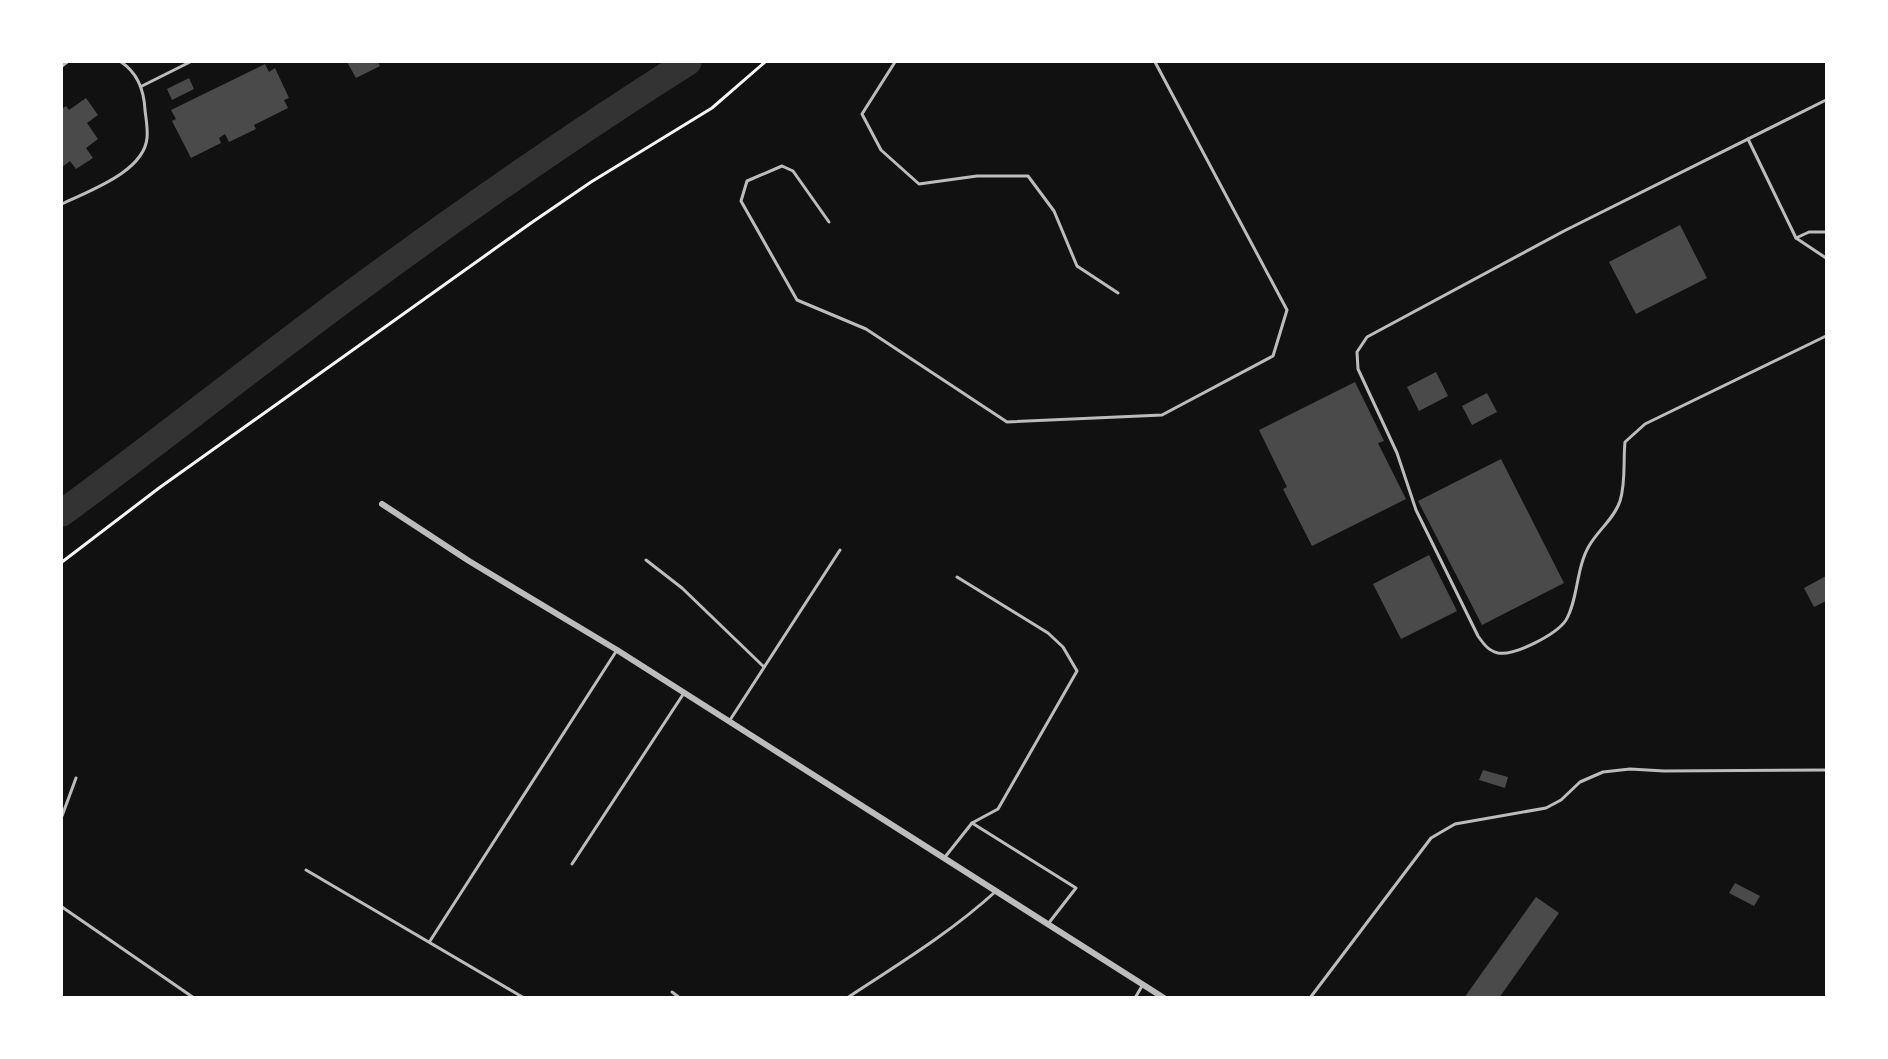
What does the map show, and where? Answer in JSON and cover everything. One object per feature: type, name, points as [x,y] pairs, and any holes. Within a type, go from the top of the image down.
[{"type":"street","points":[[382,504],[470,561],[617,650],[1164,998]]},
{"type":"lane","points":[[62,66],[67,62]]},
{"type":"lane","points":[[62,204],[114,178],[131,167],[142,154],[147,139],[142,86],[128,66],[121,62]]},
{"type":"lane","points":[[142,86],[190,62]]},
{"type":"lane","points":[[895,62],[862,114],[881,150],[919,184],[977,176],[1028,176],[1054,211],[1077,266],[1118,293]]},
{"type":"lane","points":[[830,222],[793,171],[782,166],[747,182],[741,201],[797,300],[866,329],[1007,422],[1162,415],[1273,356],[1287,310],[1155,62]]},
{"type":"lane","points":[[1827,100],[1564,231],[1367,337],[1357,352],[1358,369],[1397,453],[1416,510],[1478,636],[1485,646],[1498,653],[1514,652],[1554,631],[1566,620],[1580,569],[1590,545],[1607,525],[1619,503],[1624,484],[1625,442],[1633,433],[1645,424],[1827,336]]},
{"type":"lane","points":[[1748,139],[1796,238],[1827,258]]},
{"type":"lane","points":[[1796,238],[1809,232],[1827,232]]},
{"type":"lane","points":[[729,722],[840,550]]},
{"type":"lane","points":[[646,560],[682,588],[764,667]]},
{"type":"lane","points":[[944,858],[972,823],[998,809],[1077,671],[1063,647],[1048,633],[957,577]]},
{"type":"lane","points":[[430,941],[617,650]]},
{"type":"lane","points":[[572,864],[684,693]]},
{"type":"lane","points":[[1310,998],[1431,838],[1455,824],[1546,808],[1561,800],[1580,782],[1603,772],[1630,769],[1664,771],[1827,770]]},
{"type":"lane","points":[[62,816],[76,778]]},
{"type":"lane","points":[[972,823],[1076,888],[1048,924]]},
{"type":"lane","points":[[306,870],[524,998]]},
{"type":"lane","points":[[847,998],[974,911],[996,891]]},
{"type":"lane","points":[[62,908],[194,998]]},
{"type":"lane","points":[[1135,998],[1143,984]]},
{"type":"lane","points":[[672,992],[680,998]]},
{"type":"path","points":[[62,562],[159,488],[531,223],[591,182],[712,108],[765,62]]},
{"type":"building","points":[[347,62],[378,62],[380,66],[356,78]]},
{"type":"building","points":[[265,64],[269,72],[275,68],[289,98],[284,100],[288,108],[254,125],[256,129],[229,142],[225,134],[219,138],[221,143],[191,158],[172,121],[176,119],[171,110]]},
{"type":"building","points":[[189,78],[194,89],[172,100],[167,89]]},
{"type":"building","points":[[86,98],[98,115],[87,123],[98,139],[86,148],[93,158],[76,169],[70,161],[62,167],[62,109],[66,106],[69,110]]},
{"type":"building","points":[[1680,225],[1707,278],[1636,314],[1609,262]]},
{"type":"building","points":[[1436,372],[1448,396],[1419,411],[1407,387]]},
{"type":"building","points":[[1355,382],[1384,441],[1378,443],[1406,499],[1312,546],[1283,489],[1287,487],[1259,430]]},
{"type":"building","points":[[1487,393],[1497,412],[1472,425],[1462,406]]},
{"type":"building","points":[[1501,459],[1564,583],[1482,625],[1418,501]]},
{"type":"building","points":[[1429,555],[1457,611],[1401,639],[1373,584]]},
{"type":"building","points":[[1826,576],[1826,601],[1814,607],[1804,588]]},
{"type":"building","points":[[1483,770],[1508,777],[1505,788],[1479,780]]},
{"type":"building","points":[[1735,883],[1760,896],[1754,906],[1729,893]]},
{"type":"building","points":[[1536,897],[1559,913],[1499,998],[1464,998]]},
{"type":"waterway","points":[[62,513],[324,314],[482,199],[688,62]]}]
